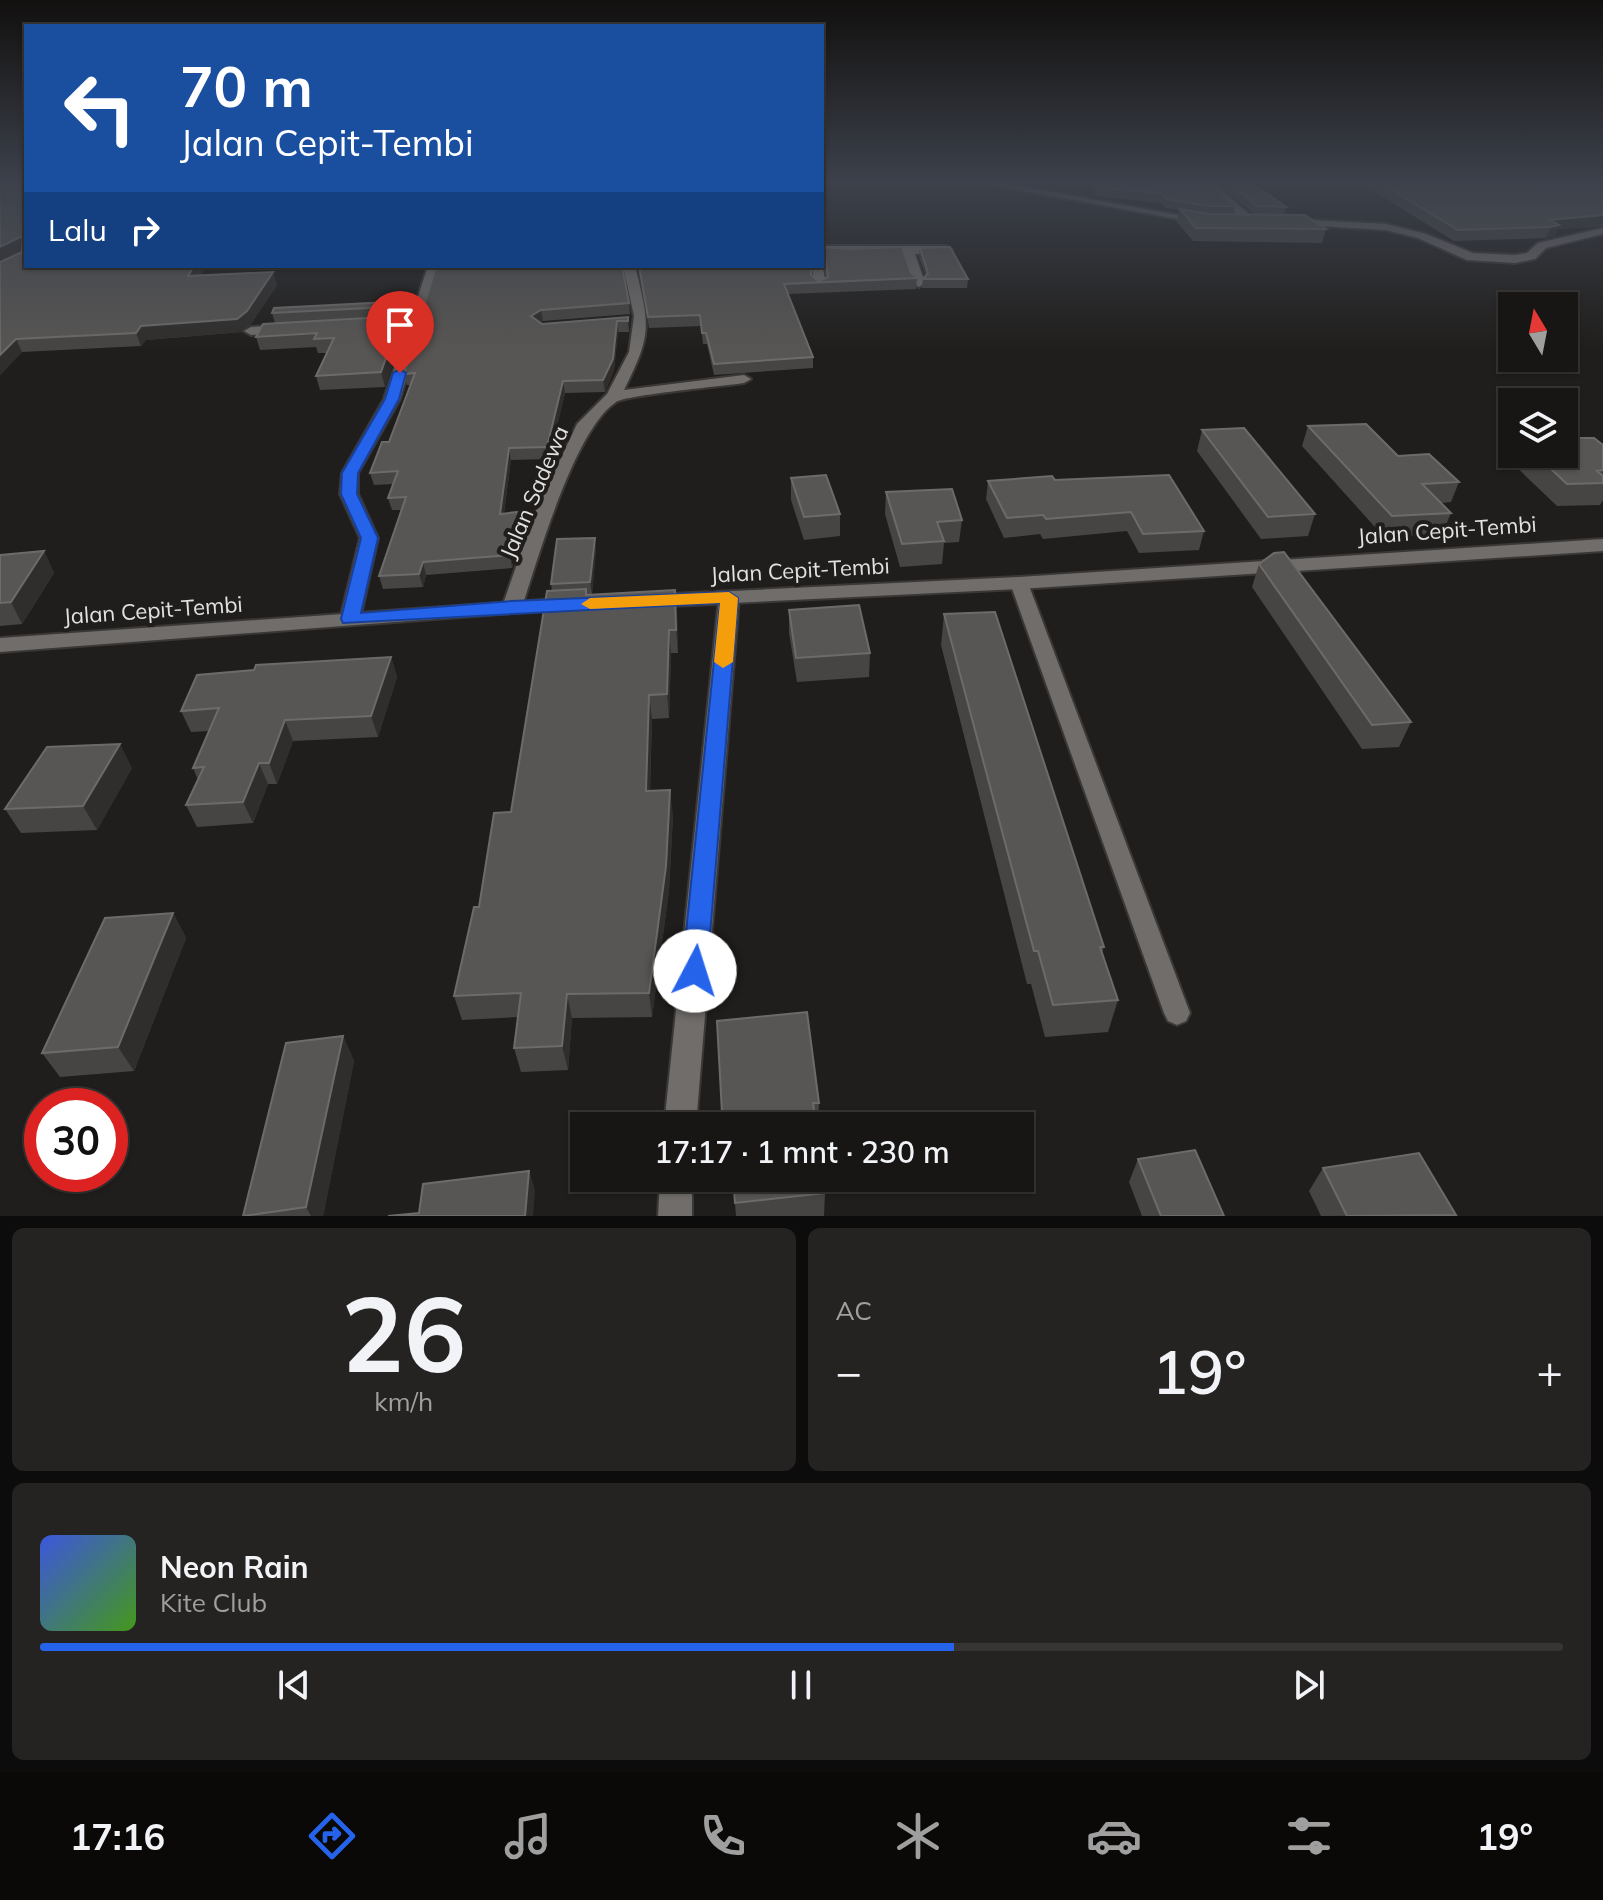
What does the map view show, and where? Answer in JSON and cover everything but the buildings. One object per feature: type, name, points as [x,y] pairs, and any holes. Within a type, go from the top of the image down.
[{"type":"street","points":[[1426,238],[1471,257],[1515,259],[1531,256],[1542,245],[1574,238]]},
{"type":"street","points":[[908,249],[919,283]]},
{"type":"street","points":[[824,250],[946,250]]},
{"type":"street","points":[[350,619],[369,538],[349,494],[350,473],[392,399],[408,322],[432,268]]},
{"type":"street","name":"Jalan Sadewa","points":[[512,607],[543,515],[585,424],[613,396],[636,352],[629,268]]},
{"type":"street","points":[[818,268],[820,285]]},
{"type":"street","points":[[251,331],[295,328]]},
{"type":"street","points":[[613,396],[744,379]]},
{"type":"street","name":"Jalan Cepit-Tembi","points":[[636,602],[1019,583],[1603,545]]},
{"type":"street","points":[[681,1112],[729,598]]},
{"type":"street","name":"Jalan Cepit-Tembi","points":[[0,645],[512,607],[590,604]]},
{"type":"street","points":[[675,1216],[676,1192]]},
{"type":"lane","points":[[1019,583],[1177,1013]]},
{"type":"slow traffic","points":[[590,604],[729,598],[723,662]]},
{"type":"route","points":[[400,373],[392,399],[350,473],[349,494],[369,538],[350,619],[512,607],[729,598],[695,971]]}]
